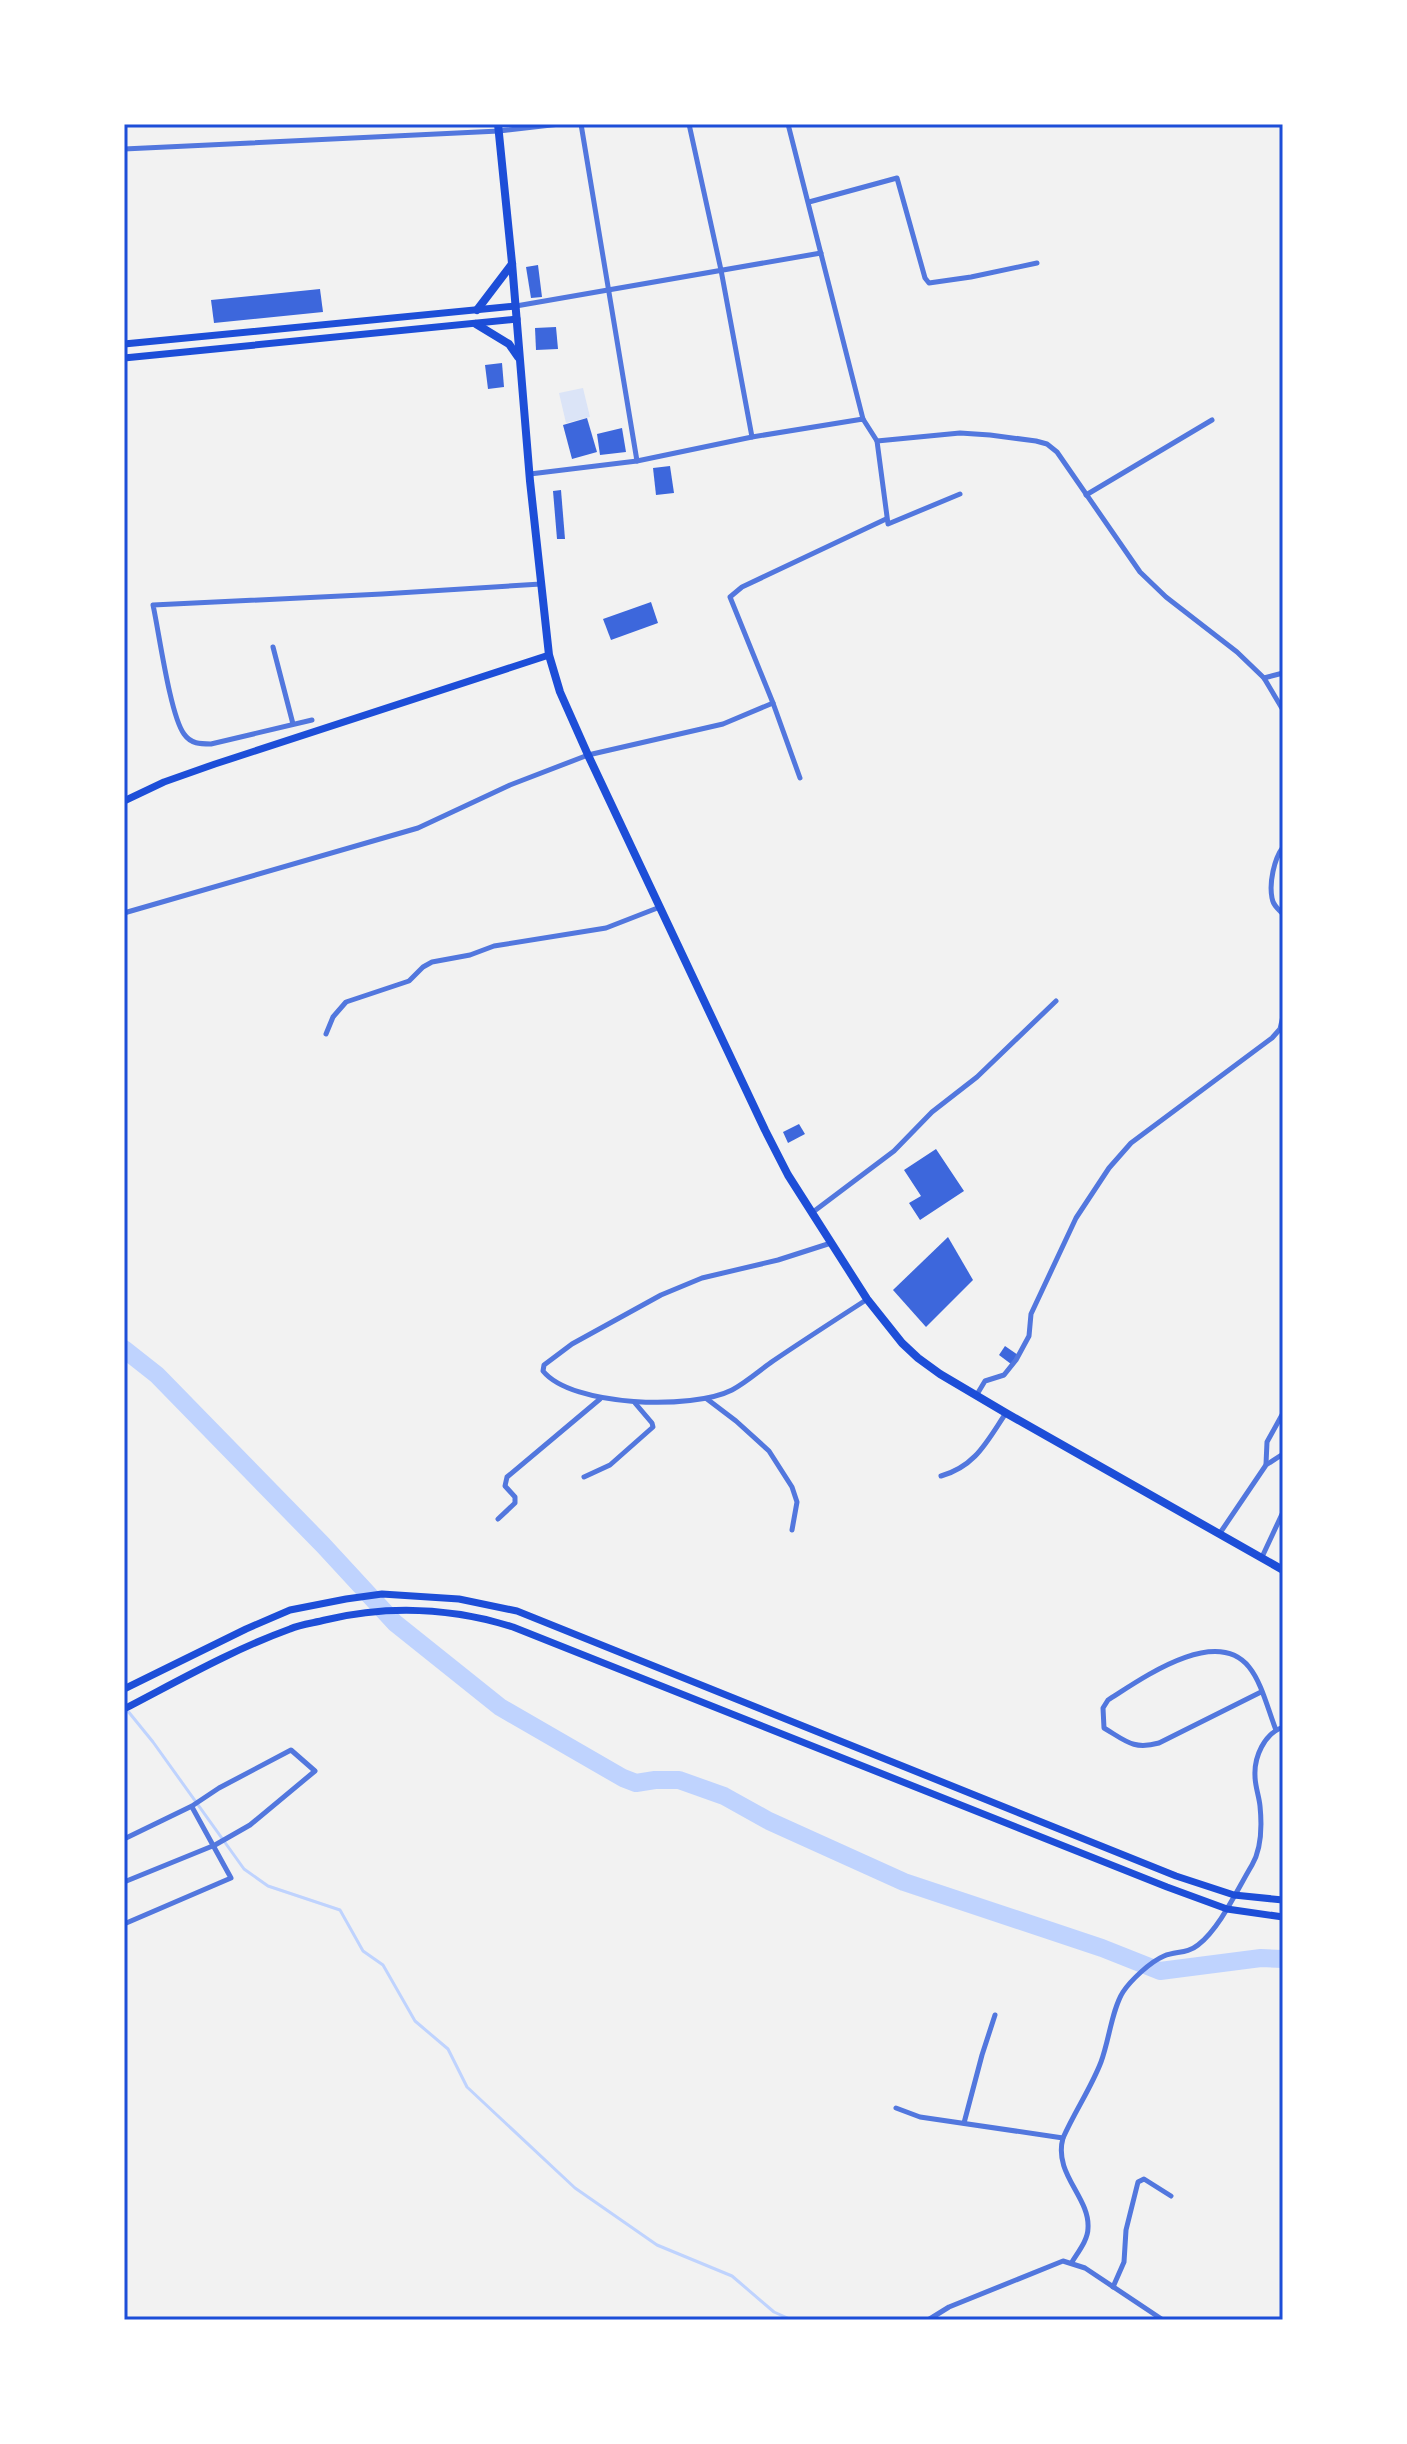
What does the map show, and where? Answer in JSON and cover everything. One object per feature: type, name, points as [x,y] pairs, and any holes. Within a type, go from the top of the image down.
[{"type":"highway","points":[[499,128],[549,655],[560,692],[588,755],[765,1130],[812,1213],[867,1299],[918,1358],[976,1396],[1283,1570]]},
{"type":"highway","points":[[477,310],[512,263]]},
{"type":"highway","points":[[476,324],[509,344],[517,353],[521,365]]},
{"type":"main road","points":[[124,344],[516,306]]},
{"type":"main road","points":[[393,318],[396,332]]},
{"type":"main road","points":[[124,358],[517,319]]},
{"type":"main road","points":[[285,329],[286,342]]},
{"type":"main road","points":[[161,340],[163,354]]},
{"type":"main road","points":[[124,801],[164,782],[215,764],[549,655]]},
{"type":"main road","points":[[124,1689],[290,1610],[382,1594],[459,1599],[517,1611],[1176,1876],[1234,1895],[1283,1900]]},
{"type":"main road","points":[[124,1709],[292,1628],[359,1612],[393,1609],[485,1619],[513,1627],[1167,1887],[1227,1909],[1283,1917]]},
{"type":"street","points":[[124,149],[560,124]]},
{"type":"street","points":[[581,124],[637,461]]},
{"type":"street","points":[[689,124],[721,270],[752,437]]},
{"type":"street","points":[[788,124],[863,419],[877,441],[886,521]]},
{"type":"street","points":[[809,202],[897,178],[929,283],[1037,263]]},
{"type":"street","points":[[516,306],[821,253]]},
{"type":"street","points":[[530,474],[637,461],[752,437],[863,419]]},
{"type":"street","points":[[1086,495],[1212,420]]},
{"type":"street","points":[[877,441],[960,433],[1047,444],[1057,452],[1140,572],[1166,597],[1229,644],[1264,678],[1283,710]]},
{"type":"street","points":[[886,521],[891,524],[960,494]]},
{"type":"street","points":[[800,778],[730,597],[742,587],[886,521]]},
{"type":"street","points":[[312,720],[196,745],[185,737],[174,711],[153,605],[541,584]]},
{"type":"street","points":[[273,647],[293,724]]},
{"type":"street","points":[[1264,678],[1283,673]]},
{"type":"street","points":[[124,913],[418,828],[510,785],[588,755],[723,724],[773,703]]},
{"type":"street","points":[[1283,847],[1276,858],[1272,893],[1275,906],[1283,914]]},
{"type":"street","points":[[326,1034],[333,1017],[346,1002],[409,981],[432,962],[470,955],[494,946],[606,928],[661,907]]},
{"type":"street","points":[[812,1213],[894,1151],[932,1112],[977,1077],[1056,1001]]},
{"type":"street","points":[[976,1396],[985,1381],[1004,1375],[1016,1360],[1029,1336],[1031,1314],[1076,1218],[1109,1168],[1131,1143],[1272,1038],[1280,1029],[1283,1016]]},
{"type":"street","points":[[831,1243],[778,1260],[702,1278],[661,1295],[572,1344],[544,1365],[543,1371],[550,1380],[600,1398],[635,1402],[706,1398],[734,1389],[867,1299]]},
{"type":"street","points":[[498,1519],[515,1503],[515,1497],[505,1486],[507,1477],[600,1398]]},
{"type":"street","points":[[706,1398],[769,1451],[792,1487],[797,1502],[792,1530]]},
{"type":"street","points":[[584,1477],[610,1465],[653,1427],[635,1402]]},
{"type":"street","points":[[941,1476],[963,1468],[972,1460],[1006,1413]]},
{"type":"street","points":[[1266,1465],[1267,1442],[1283,1413]]},
{"type":"street","points":[[1220,1533],[1266,1465],[1283,1454]]},
{"type":"street","points":[[1262,1557],[1283,1512]]},
{"type":"street","points":[[1261,1692],[1148,1746],[1140,1747],[1104,1728],[1103,1708],[1108,1700],[1169,1662],[1201,1653],[1222,1653],[1239,1658],[1249,1667],[1261,1692],[1276,1730]]},
{"type":"street","points":[[1072,2262],[1089,2229],[1087,2216],[1064,2166],[1063,2138],[1101,2064],[1123,1993],[1156,1961],[1165,1955],[1185,1953],[1208,1935],[1257,1857],[1261,1835],[1260,1806],[1254,1775],[1259,1750],[1268,1736],[1283,1727]]},
{"type":"street","points":[[124,1839],[193,1806],[219,1788],[291,1750],[315,1771],[250,1825],[217,1844],[124,1882]]},
{"type":"street","points":[[124,1924],[229,1880],[231,1874],[217,1844],[193,1806]]},
{"type":"street","points":[[964,2123],[995,2015]]},
{"type":"street","points":[[896,2108],[920,2117],[1063,2138]]},
{"type":"street","points":[[1113,2287],[1124,2262],[1126,2230],[1138,2182],[1144,2179],[1171,2196]]},
{"type":"street","points":[[928,2320],[949,2307],[1056,2263],[1072,2262],[1163,2320]]},
{"type":"shaded area","points":[[583,388],[590,417],[566,423],[559,393]]},
{"type":"building","points":[[538,265],[542,297],[531,298],[526,267]]},
{"type":"building","points":[[320,289],[323,312],[214,323],[211,300]]},
{"type":"building","points":[[556,327],[558,349],[536,350],[535,328]]},
{"type":"building","points":[[502,363],[504,387],[488,389],[485,365]]},
{"type":"building","points":[[587,418],[597,452],[572,459],[563,425]]},
{"type":"building","points":[[622,428],[626,452],[600,455],[597,434]]},
{"type":"building","points":[[670,466],[674,493],[656,495],[653,468]]},
{"type":"building","points":[[561,490],[565,539],[557,539],[553,491]]},
{"type":"building","points":[[651,602],[658,623],[611,640],[603,619]]},
{"type":"building","points":[[799,1124],[805,1134],[788,1143],[783,1132]]},
{"type":"building","points":[[936,1149],[964,1191],[920,1220],[909,1203],[921,1196],[904,1170]]},
{"type":"building","points":[[948,1237],[973,1280],[926,1327],[893,1290]]},
{"type":"building","points":[[1005,1346],[1018,1355],[1011,1364],[999,1355]]},
{"type":"waterway","points":[[124,1349],[157,1375],[395,1623],[500,1707],[623,1778],[636,1783],[679,1780],[724,1796],[769,1821],[904,1882],[1102,1948],[1160,1971],[1261,1958],[1283,1959]]},
{"type":"waterway","points":[[127,1710],[244,1869],[268,1886],[340,1910],[363,1951],[383,1965],[415,2021],[448,2049],[467,2087],[575,2188],[657,2245],[732,2276],[774,2312],[792,2320]]}]
